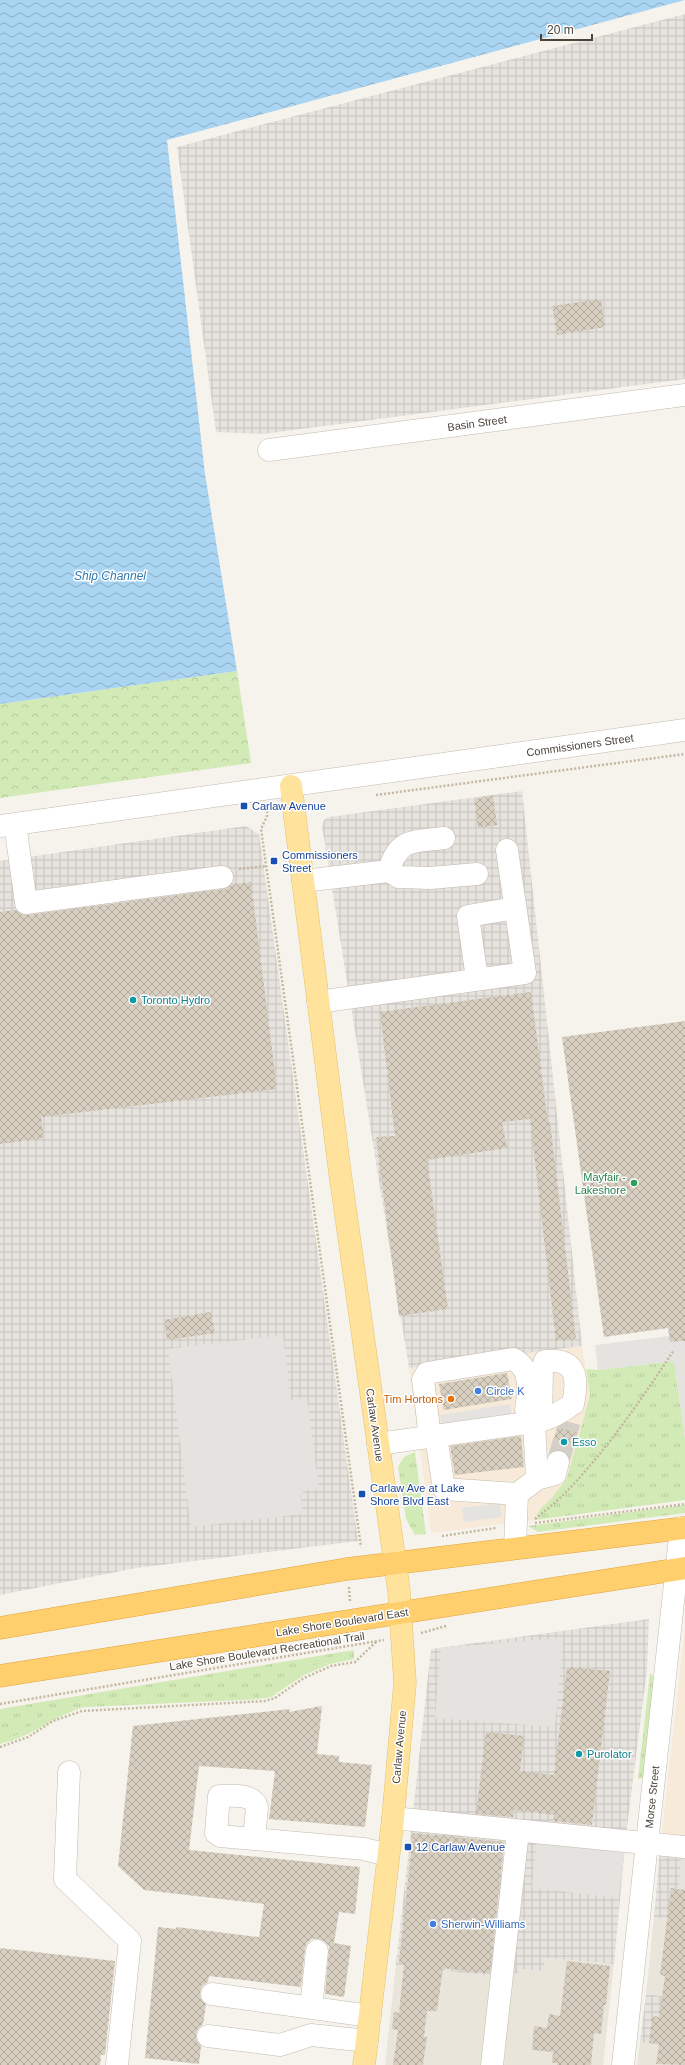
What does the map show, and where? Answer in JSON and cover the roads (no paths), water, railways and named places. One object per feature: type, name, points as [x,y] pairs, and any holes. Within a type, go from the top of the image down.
[{"type":"highway","points":[[0,1628],[394,1562],[683,1528]]},
{"type":"highway","name":"Lake Shore Boulevard East","points":[[0,1676],[681,1568]]},
{"type":"main road","name":"Carlaw Avenue","points":[[292,795],[340,1173],[402,1613],[405,1683],[392,1818],[364,2065]]},
{"type":"street","name":"Basin Street","points":[[269,450],[685,395]]},
{"type":"street","name":"Commissioners Street","points":[[7,825],[292,795],[685,730]]},
{"type":"street","points":[[7,825],[26,906],[227,874]]},
{"type":"street","points":[[389,871],[397,851],[408,843],[444,838]]},
{"type":"street","points":[[318,1002],[525,973],[507,850]]},
{"type":"street","points":[[303,881],[389,871],[399,877],[430,878],[477,874]]},
{"type":"street","points":[[477,979],[468,916],[515,908]]},
{"type":"street","points":[[536,1422],[525,1370],[520,1362],[513,1359],[427,1374],[423,1380],[444,1489],[517,1494],[537,1480],[555,1474],[558,1462]]},
{"type":"street","points":[[378,1444],[536,1422],[571,1413],[576,1386],[574,1371],[568,1364],[558,1360],[546,1361],[542,1369],[536,1422],[537,1480]]},
{"type":"street","points":[[515,1548],[523,1525],[517,1494]]},
{"type":"street","name":"Morse Street","points":[[623,2065],[647,1843],[681,1568],[683,1528]]},
{"type":"street","points":[[69,1772],[65,1879],[130,1941],[117,2065]]},
{"type":"street","points":[[392,1818],[685,1847]]},
{"type":"street","points":[[492,2065],[518,1831]]},
{"type":"street","points":[[254,1839],[364,1850],[388,1855]]},
{"type":"street","points":[[311,2008],[317,1951]]},
{"type":"street","points":[[212,1994],[370,2016]]},
{"type":"street","points":[[208,2036],[280,2045],[311,2035],[367,2041]]},
{"type":"water","name":"Ship Channel","points":[[0,0],[685,0],[167,140],[205,474],[237,671],[0,704]]},
{"type":"tunnel","points":[[558,1462],[569,1422]]},
{"type":"place","name":"Carlaw Avenue","points":[[244,806]]},
{"type":"place","name":"Commissioners Street","points":[[274,861]]},
{"type":"place","name":"Toronto Hydro","points":[[133,1000]]},
{"type":"place","name":"Mayfair - Lakeshore","points":[[634,1183]]},
{"type":"place","name":"Circle K","points":[[478,1391]]},
{"type":"place","name":"Tim Hortons","points":[[451,1399]]},
{"type":"place","name":"Esso","points":[[564,1442]]},
{"type":"place","name":"Carlaw Ave at Lake Shore Blvd East","points":[[362,1494]]},
{"type":"place","name":"Purolator","points":[[579,1754]]},
{"type":"place","name":"12 Carlaw Avenue","points":[[408,1847]]},
{"type":"place","name":"Sherwin-Williams","points":[[433,1924]]}]
